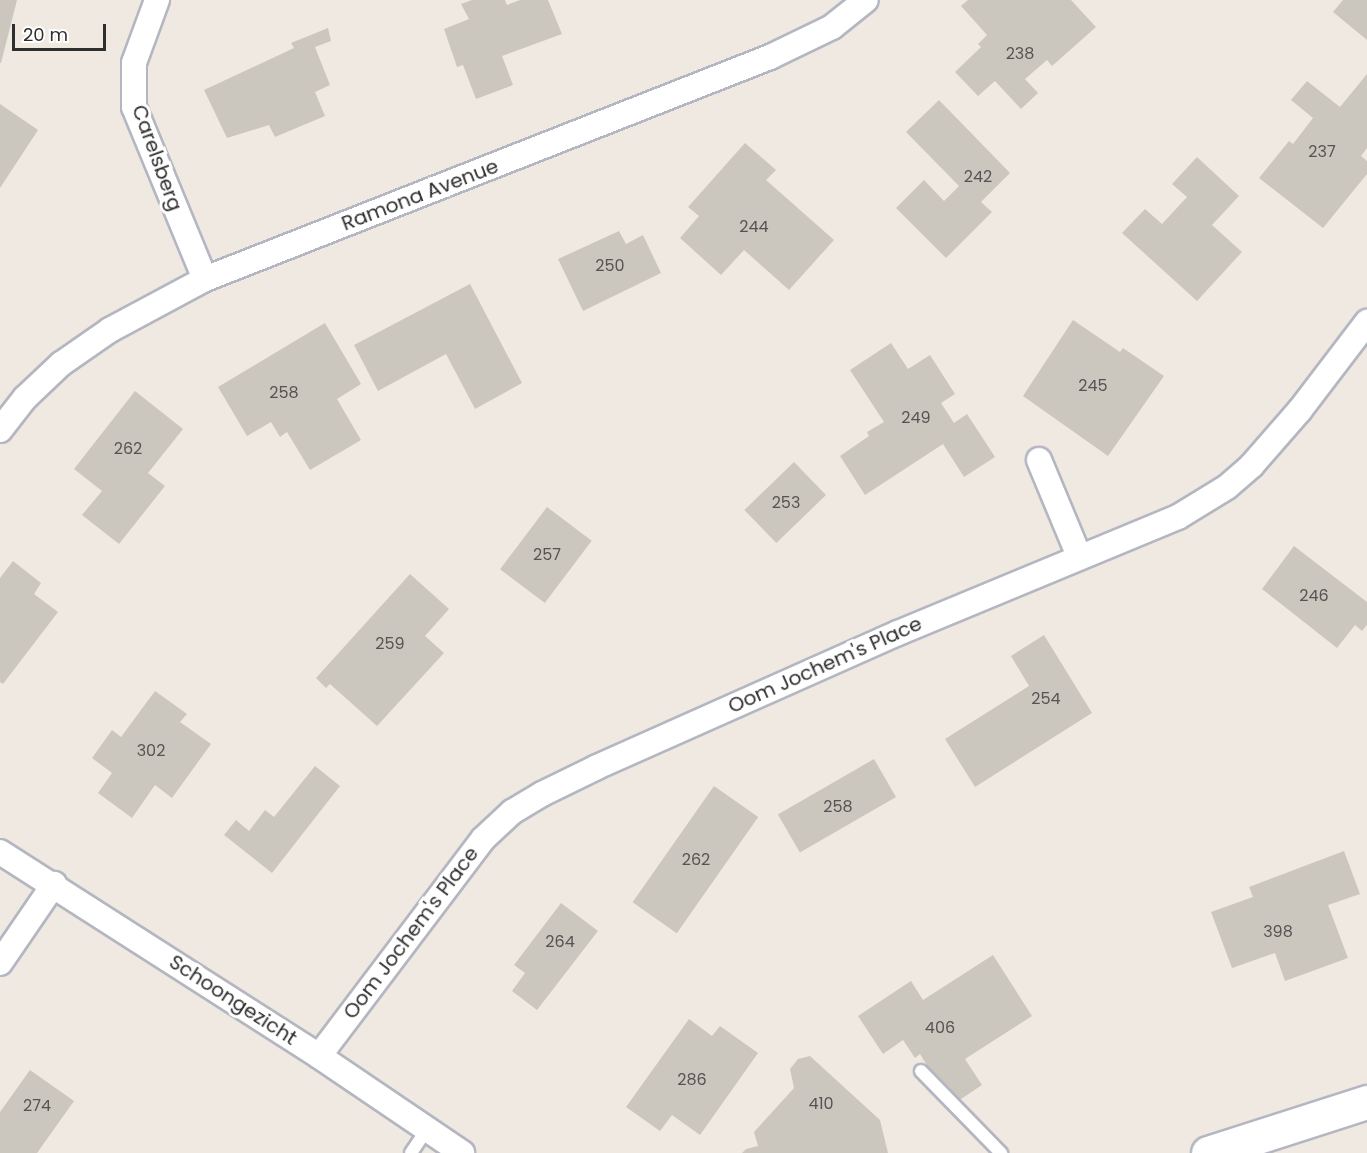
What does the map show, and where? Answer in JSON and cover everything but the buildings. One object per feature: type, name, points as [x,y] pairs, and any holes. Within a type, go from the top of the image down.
[{"type":"main road","points":[[1208,1153],[1367,1102]]},
{"type":"street","name":"Carelsberg","points":[[157,0],[134,63],[134,107],[205,279]]},
{"type":"street","name":"Ramona Avenue","points":[[0,430],[25,398],[62,364],[110,330],[205,279],[770,57],[832,27],[866,0]]},
{"type":"street","name":"Oom Jochem's Place","points":[[319,1056],[476,848],[512,812],[542,794],[597,767],[887,637],[1178,517],[1227,487],[1271,446],[1367,322]]},
{"type":"street","points":[[1039,460],[1079,556]]},
{"type":"street","name":"Schoongezicht","points":[[0,852],[54,884],[319,1056],[462,1153]]},
{"type":"street","points":[[0,963],[54,884]]},
{"type":"lane","points":[[921,1071],[1000,1153]]},
{"type":"lane","points":[[411,1153],[427,1129]]}]
